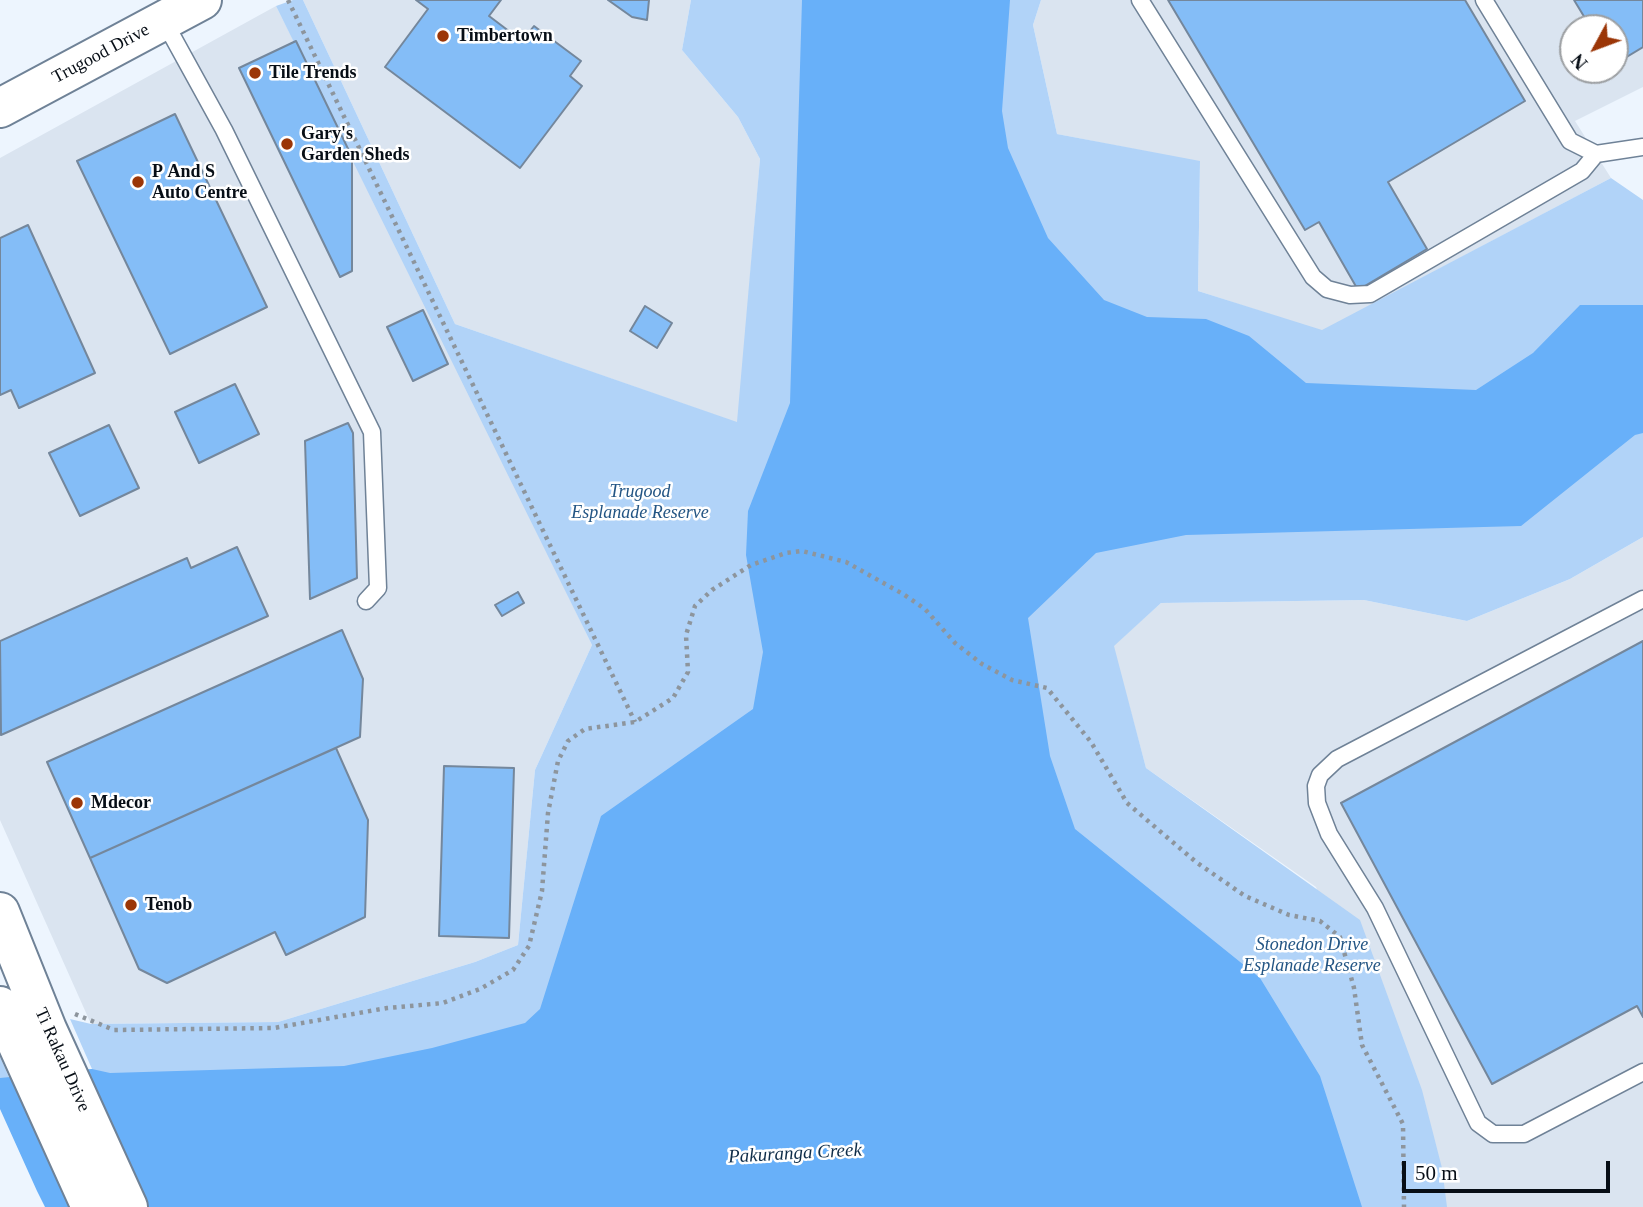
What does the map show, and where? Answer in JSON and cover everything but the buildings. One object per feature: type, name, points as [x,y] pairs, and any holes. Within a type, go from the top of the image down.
[{"type":"main road","name":"Trugood Drive","points":[[0,108],[202,0]]},
{"type":"main road","name":"Ti Rakau Drive","points":[[0,912],[45,1027],[128,1207]]},
{"type":"main road","name":"Ti Rakau Drive","points":[[0,1006],[45,1027]]},
{"type":"main road","name":"Ti Rakau Drive","points":[[45,1027],[92,1207]]},
{"type":"lane","points":[[1140,0],[1312,277],[1327,289],[1350,295],[1370,294],[1582,171],[1596,154]]},
{"type":"lane","points":[[1484,0],[1570,141],[1596,154],[1643,147]]},
{"type":"lane","points":[[164,21],[224,130],[372,432],[378,588],[366,601]]},
{"type":"lane","points":[[1643,599],[1337,759],[1320,775],[1316,786],[1317,803],[1329,834],[1375,908],[1478,1123],[1493,1134],[1524,1134],[1643,1072]]},
{"type":"path","points":[[288,0],[635,722]]},
{"type":"path","points":[[45,1027],[114,1030],[274,1028],[387,1008],[443,1003],[480,989],[513,970],[529,946],[542,891],[548,813],[558,761],[568,741],[585,729],[635,722],[673,698],[688,671],[686,635],[695,606],[712,590],[751,565],[786,552],[802,551],[846,562],[925,609],[955,643],[982,664],[1012,680],[1047,688],[1091,742],[1127,803],[1196,862],[1245,897],[1289,915],[1320,921],[1339,937],[1354,988],[1362,1045],[1403,1124],[1404,1207]]},
{"type":"shaded area","points":[[303,0],[691,0],[682,50],[738,117],[760,159],[738,423],[455,324]]},
{"type":"shaded area","points":[[1041,0],[1643,0],[1643,87],[1575,121],[1611,178],[1322,331],[1198,291],[1200,162],[1057,134],[1033,25]]},
{"type":"shaded area","points":[[276,6],[446,343],[592,645],[535,770],[518,945],[475,962],[278,1022],[91,1024],[0,820],[0,158]]},
{"type":"shaded area","points":[[1643,537],[1643,1207],[1420,1207],[1316,887],[1146,768],[1113,646],[1161,603],[1364,600],[1467,621],[1570,579]]},
{"type":"green space","points":[[293,0],[303,0],[455,324],[737,422],[760,159],[738,117],[682,50],[691,0],[1041,0],[1033,25],[1057,134],[1200,161],[1198,291],[1322,330],[1611,178],[1643,200],[1643,537],[1570,579],[1467,621],[1364,600],[1161,603],[1114,646],[1146,768],[1360,920],[1422,1090],[1442,1168],[1447,1207],[0,1207],[0,1057],[9,1077],[92,1069],[70,1019],[91,1024],[278,1022],[475,962],[518,945],[535,770],[592,645],[276,6]]},
{"type":"water","name":"Pakuranga Creek","points":[[802,0],[1010,0],[1002,111],[1008,148],[1048,238],[1104,300],[1147,317],[1206,319],[1249,336],[1306,383],[1476,390],[1533,353],[1580,305],[1643,305],[1643,433],[1635,435],[1521,526],[1186,535],[1096,553],[1028,618],[1050,756],[1075,829],[1260,978],[1320,1076],[1362,1207],[0,1207],[0,1078],[92,1069],[110,1073],[344,1066],[432,1048],[525,1023],[540,1009],[601,816],[753,709],[763,652],[746,555],[748,511],[790,403]]},
{"type":"pier","points":[[0,1109],[37,1191],[45,1207],[0,1207]]},
{"type":"place","name":"Timbertown","points":[[443,36]]},
{"type":"place","name":"Tile Trends","points":[[255,73]]},
{"type":"place","name":"Gary's Garden Sheds","points":[[287,144]]},
{"type":"place","name":"P And S Auto Centre","points":[[138,182]]},
{"type":"place","name":"Mdecor","points":[[77,803]]},
{"type":"place","name":"Tenob","points":[[131,905]]},
{"type":"park label","name":"Trugood Esplanade Reserve","points":[[640,502]]},
{"type":"park label","name":"Stonedon Drive Esplanade Reserve","points":[[1312,955]]}]
